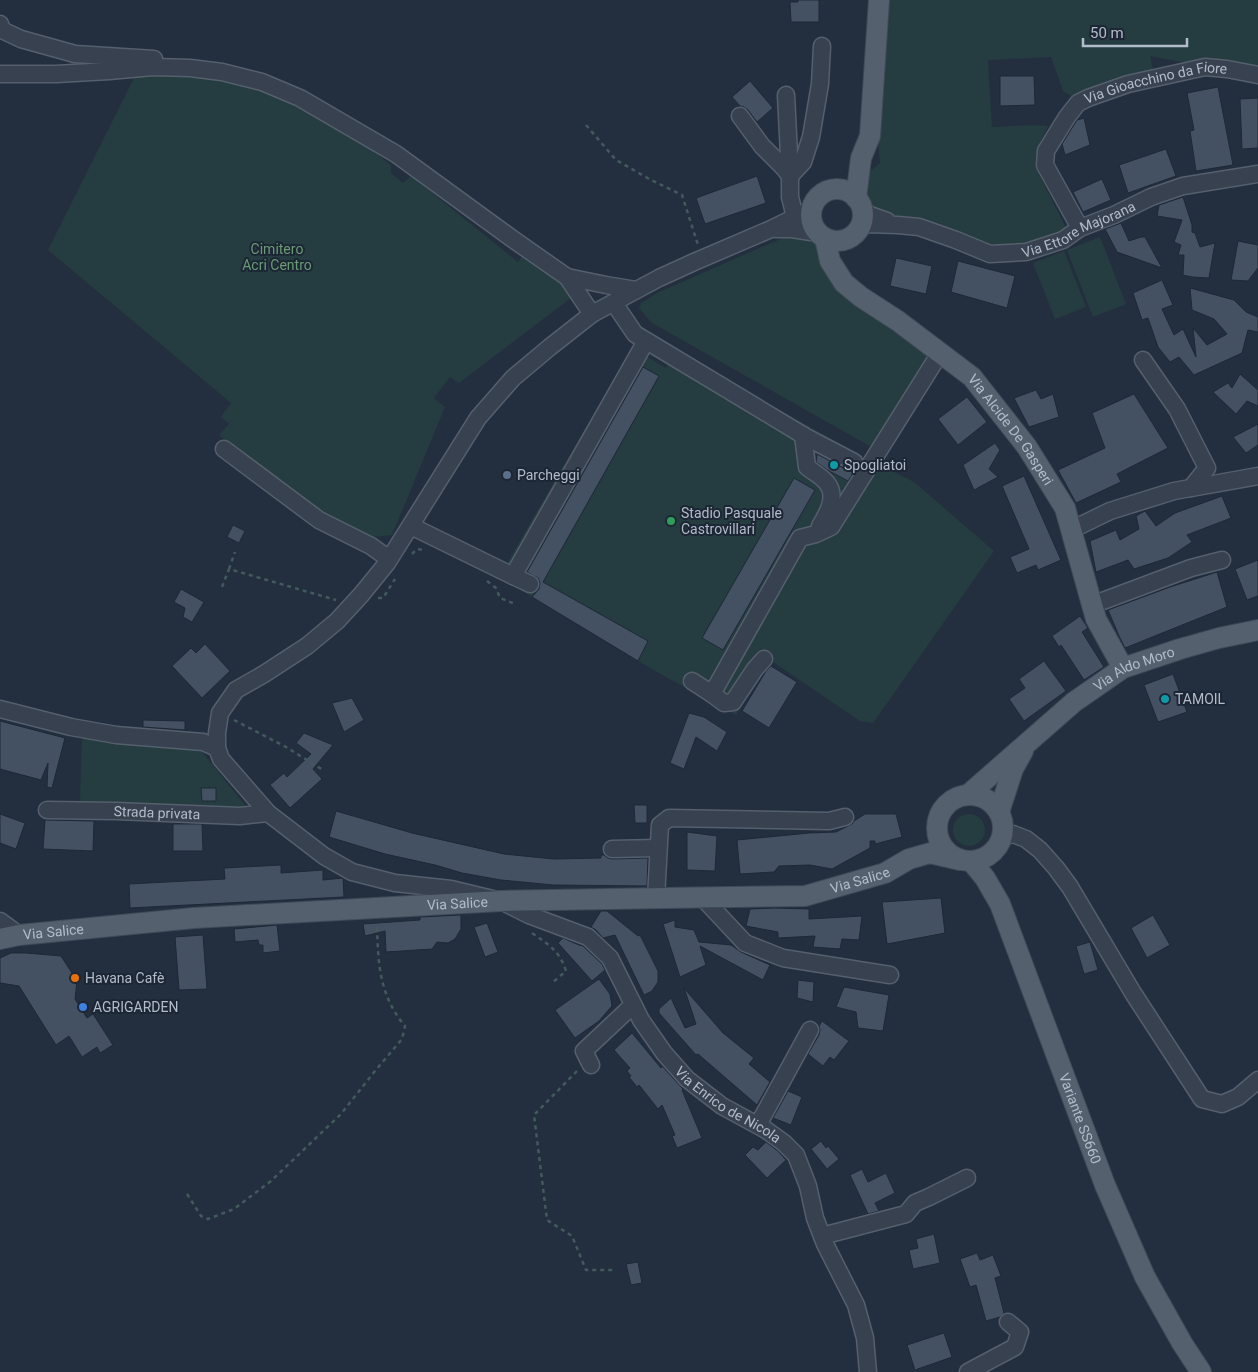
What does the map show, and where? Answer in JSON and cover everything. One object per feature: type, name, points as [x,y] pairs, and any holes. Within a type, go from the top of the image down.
[{"type":"main road","points":[[861,158],[859,211],[855,234],[848,239],[827,237],[813,226],[811,218],[803,213],[821,194],[843,178],[861,158],[870,136],[879,0]]},
{"type":"main road","points":[[829,190],[844,190],[859,211]]},
{"type":"main road","name":"Via Alcide De Gasperi","points":[[827,237],[840,260],[844,283],[972,377],[1026,447],[1065,508],[1096,619],[1123,668]]},
{"type":"main road","name":"Via Aldo Moro","points":[[969,794],[1074,702],[1123,668],[1180,649],[1258,630]]},
{"type":"main road","name":"Via Aldo Moro","points":[[999,812],[1013,769],[1028,742]]},
{"type":"main road","points":[[966,861],[951,856],[944,849],[936,831],[937,822],[940,813],[952,799],[969,794],[978,795],[994,804],[1003,824],[996,869],[1000,904]]},
{"type":"main road","points":[[909,859],[936,831]]},
{"type":"main road","points":[[909,859],[930,852],[966,861],[982,859],[991,854],[1000,841]]},
{"type":"main road","name":"Via Salice","points":[[10,937],[194,918],[377,908],[502,902],[805,896],[885,873],[909,859]]},
{"type":"main road","name":"Variante SS660","points":[[966,861],[985,878],[1000,904],[1112,1202],[1145,1277],[1182,1343],[1201,1372]]},
{"type":"street","points":[[0,24],[2,30],[21,39],[76,54],[158,59],[190,68]]},
{"type":"street","points":[[0,42],[32,42]]},
{"type":"street","points":[[787,172],[803,162],[811,137],[820,84],[822,46]]},
{"type":"street","points":[[0,74],[56,74],[153,67],[190,68],[222,72],[262,82],[300,98],[396,154],[567,277],[592,314]]},
{"type":"street","name":"Via Gioacchino da Fiore","points":[[1080,228],[1045,166],[1046,151],[1067,116],[1078,102],[1128,84],[1205,67],[1258,76]]},
{"type":"street","points":[[0,709],[71,727],[116,734],[203,742],[217,748],[220,713],[236,690],[307,646],[337,621],[364,592],[390,559],[478,418],[513,378],[592,314],[702,258],[771,229],[803,213],[790,197],[787,172],[789,154],[786,95]]},
{"type":"street","points":[[740,116],[762,146],[787,172]]},
{"type":"street","name":"Via Ettore Majorana","points":[[859,211],[869,224],[919,227],[990,254],[1026,252],[1063,240],[1080,228],[1114,215],[1151,197],[1183,186],[1258,174]]},
{"type":"street","points":[[771,229],[792,229],[827,237]]},
{"type":"street","points":[[567,277],[636,290]]},
{"type":"street","points":[[614,303],[635,334],[803,435],[854,462]]},
{"type":"street","points":[[512,576],[646,341]]},
{"type":"street","points":[[712,694],[800,538],[816,534],[831,527],[940,353]]},
{"type":"street","points":[[1143,360],[1176,409],[1207,468],[1192,488]]},
{"type":"street","points":[[803,435],[807,467],[825,480],[831,489],[830,509],[816,534]]},
{"type":"street","points":[[224,449],[319,520],[371,546],[390,559]]},
{"type":"street","points":[[1072,530],[1110,512],[1174,491],[1258,476]]},
{"type":"street","points":[[411,526],[530,584]]},
{"type":"street","points":[[1092,605],[1191,568],[1222,560]]},
{"type":"street","points":[[692,681],[724,703],[733,702],[764,659]]},
{"type":"street","name":"Via Enrico de Nicola","points":[[217,748],[221,759],[268,812],[324,856],[352,872],[395,882],[451,889],[502,902],[588,937],[610,958],[641,1020],[664,1053],[687,1079],[722,1106],[758,1125],[784,1143],[796,1155],[808,1186],[815,1218],[822,1236],[856,1305],[865,1338],[868,1372]]},
{"type":"street","name":"Strada privata","points":[[46,810],[240,816],[268,812]]},
{"type":"street","points":[[656,898],[660,825],[669,818],[829,820],[845,817]]},
{"type":"street","points":[[1000,841],[1013,834],[1026,839],[1040,850],[1056,868],[1070,887],[1133,993],[1202,1099],[1222,1104],[1238,1097],[1258,1080]]},
{"type":"street","points":[[612,849],[658,848]]},
{"type":"street","points":[[702,897],[745,943],[784,958],[890,975]]},
{"type":"street","points":[[0,921],[10,937]]},
{"type":"street","points":[[590,1062],[584,1050],[633,1005]]},
{"type":"street","points":[[758,1125],[810,1030]]},
{"type":"street","points":[[822,1236],[906,1214],[915,1203],[967,1178]]},
{"type":"street","points":[[968,1372],[1015,1347],[1020,1332],[1008,1322]]},
{"type":"path","points":[[586,125],[616,160],[682,196],[702,258]]},
{"type":"path","points":[[409,556],[417,549],[431,550]]},
{"type":"path","points":[[222,587],[235,552]]},
{"type":"path","points":[[228,569],[352,605]]},
{"type":"path","points":[[364,592],[375,599],[383,598],[395,579]]},
{"type":"path","points":[[485,580],[496,588],[500,598],[515,604]]},
{"type":"path","points":[[220,713],[286,747],[323,770]]},
{"type":"path","points":[[187,1194],[201,1216],[208,1219],[234,1209],[271,1181],[342,1114],[402,1040],[405,1026],[399,1020],[385,996],[378,962],[377,908]]},
{"type":"path","points":[[521,911],[526,928],[550,946],[562,959],[566,971],[552,984]]},
{"type":"path","points":[[590,1062],[534,1115],[547,1220],[572,1236],[586,1270],[616,1270]]},
{"type":"green space","points":[[887,0],[1258,0],[1258,69],[1197,65],[1150,56],[1154,73],[1075,98],[1063,91],[1051,57],[988,60],[992,127],[1048,126],[1037,152],[1036,168],[1067,230],[1024,246],[991,244],[924,221],[869,208],[862,201],[860,190],[870,172],[880,163],[877,129]]},
{"type":"green space","name":"Cimitero Acri Centro","points":[[187,73],[255,89],[307,111],[350,134],[391,165],[391,173],[403,183],[411,176],[518,262],[523,255],[556,278],[571,298],[459,383],[450,377],[434,398],[445,407],[392,535],[362,538],[307,505],[219,435],[229,424],[221,417],[231,403],[48,250],[136,74]]},
{"type":"green space","points":[[795,236],[814,241],[821,250],[928,352],[922,371],[875,449],[652,323],[639,308],[641,303],[657,293],[764,246],[786,237]]},
{"type":"green space","points":[[1100,237],[1126,304],[1093,317],[1067,250]]},
{"type":"green space","points":[[1064,251],[1086,307],[1055,319],[1033,263]]},
{"type":"green space","points":[[632,348],[666,368],[677,353],[864,457],[914,482],[994,551],[873,723],[860,721],[770,660],[736,715],[657,672],[499,577]]},
{"type":"green space","points":[[82,735],[192,747],[202,752],[249,810],[84,805],[80,800]]},
{"type":"green space","points":[[969,814],[975,815],[980,819],[984,824],[984,836],[980,841],[975,845],[969,846],[963,845],[958,841],[954,836],[953,830],[954,824],[958,819],[963,815]]},
{"type":"building","points":[[798,0],[819,0],[819,22],[791,22],[790,2],[798,2]]},
{"type":"building","points":[[1000,76],[1034,76],[1035,105],[1000,106]]},
{"type":"building","points":[[750,81],[773,108],[757,122],[748,110],[740,106],[732,97]]},
{"type":"building","points":[[1218,87],[1233,165],[1196,171],[1190,131],[1194,130],[1187,93]]},
{"type":"building","points":[[1258,98],[1258,148],[1242,149],[1240,99]]},
{"type":"building","points":[[1084,118],[1090,145],[1065,155],[1062,144],[1077,120]]},
{"type":"building","points":[[1166,149],[1176,176],[1128,193],[1119,165]]},
{"type":"building","points":[[757,176],[766,203],[705,224],[696,198]]},
{"type":"building","points":[[1102,179],[1111,200],[1083,212],[1073,192]]},
{"type":"building","points":[[1183,197],[1192,225],[1192,232],[1195,233],[1200,247],[1215,243],[1209,278],[1183,275],[1184,255],[1178,255],[1181,245],[1174,242],[1182,220],[1157,216],[1159,205]]},
{"type":"building","points":[[1121,223],[1129,241],[1145,237],[1162,268],[1117,252],[1105,229]]},
{"type":"building","points":[[1238,241],[1258,245],[1258,268],[1248,281],[1231,280]]},
{"type":"building","points":[[896,258],[932,266],[926,294],[890,286]]},
{"type":"building","points":[[958,261],[1015,276],[1007,308],[951,292]]},
{"type":"building","points":[[1162,280],[1173,305],[1162,309],[1174,335],[1183,329],[1196,357],[1193,328],[1207,345],[1227,334],[1214,319],[1192,310],[1190,288],[1234,300],[1246,312],[1258,317],[1258,332],[1248,330],[1242,353],[1194,375],[1179,357],[1170,362],[1158,347],[1148,318],[1142,320],[1133,293]]},
{"type":"building","points":[[643,367],[659,376],[543,582],[648,641],[638,661],[532,597],[539,589],[540,583],[538,578],[527,572]]},
{"type":"building","points":[[1240,374],[1258,390],[1258,406],[1247,401],[1236,414],[1213,392],[1228,383],[1232,388]]},
{"type":"building","points":[[1036,390],[1041,399],[1053,394],[1059,417],[1029,427],[1014,398]]},
{"type":"building","points":[[1134,394],[1168,448],[1117,474],[1121,482],[1076,503],[1058,470],[1105,448],[1092,413]]},
{"type":"building","points":[[967,397],[987,422],[958,445],[938,419]]},
{"type":"building","points":[[1258,424],[1258,445],[1246,453],[1233,437]]},
{"type":"building","points":[[995,443],[1000,450],[989,469],[998,477],[974,490],[963,465]]},
{"type":"building","points":[[817,454],[854,472],[848,481],[816,462]]},
{"type":"building","points":[[1024,476],[1061,560],[1038,570],[1036,565],[1017,573],[1010,557],[1029,549],[1002,486]]},
{"type":"building","points":[[794,478],[815,490],[723,650],[702,638]]},
{"type":"building","points":[[1222,496],[1231,518],[1187,535],[1192,542],[1168,558],[1134,569],[1128,560],[1096,572],[1090,541],[1116,530],[1120,540],[1139,529],[1136,516],[1145,511],[1156,526],[1175,513]]},
{"type":"building","points":[[233,525],[245,531],[239,543],[227,537]]},
{"type":"building","points":[[1258,560],[1258,596],[1247,600],[1235,569]]},
{"type":"building","points":[[1217,572],[1227,607],[1125,648],[1108,610]]},
{"type":"building","points":[[181,589],[204,602],[192,622],[183,617],[185,608],[174,602]]},
{"type":"building","points":[[1080,616],[1088,628],[1082,632],[1104,667],[1084,680],[1061,645],[1059,647],[1052,636]]},
{"type":"building","points":[[205,644],[230,671],[202,698],[172,666],[191,648],[196,653]]},
{"type":"building","points":[[1044,661],[1066,691],[1024,721],[1009,699],[1025,688],[1019,679]]},
{"type":"building","points":[[771,666],[797,682],[769,728],[742,711]]},
{"type":"building","name":"TAMOIL","points":[[1173,674],[1187,712],[1158,722],[1144,685]]},
{"type":"building","points":[[352,698],[364,720],[344,732],[332,703]]},
{"type":"building","points":[[689,713],[704,717],[727,732],[717,751],[696,737],[684,769],[670,763]]},
{"type":"building","points":[[143,720],[185,721],[185,730],[143,727]]},
{"type":"building","points":[[0,721],[65,738],[52,788],[47,787],[48,763],[41,780],[0,769]]},
{"type":"building","points":[[304,733],[333,745],[313,769],[322,779],[290,808],[270,785],[284,773],[287,777],[311,754],[296,743]]},
{"type":"building","points":[[201,788],[216,788],[216,801],[202,801]]},
{"type":"building","points":[[634,805],[647,805],[647,823],[635,823]]},
{"type":"building","points":[[336,811],[412,833],[504,854],[554,859],[601,858],[601,855],[612,859],[648,858],[647,886],[553,885],[501,880],[462,873],[385,854],[329,837]]},
{"type":"building","points":[[0,814],[25,823],[16,849],[0,843]]},
{"type":"building","points":[[865,814],[896,814],[902,837],[875,844],[875,841],[870,841],[870,848],[832,869],[810,865],[779,866],[774,872],[740,874],[737,840],[836,832],[852,824]]},
{"type":"building","points":[[45,820],[94,821],[93,851],[43,849]]},
{"type":"building","points":[[173,824],[202,824],[203,851],[173,851]]},
{"type":"building","points":[[687,832],[717,836],[715,871],[687,870]]},
{"type":"building","points":[[281,865],[281,873],[323,870],[323,880],[343,878],[344,897],[130,908],[129,884],[225,879],[224,868]]},
{"type":"building","points":[[941,898],[945,933],[887,944],[882,902]]},
{"type":"building","points":[[750,909],[809,909],[809,919],[862,916],[859,940],[842,939],[840,949],[813,947],[815,936],[778,938],[778,932],[746,926]]},
{"type":"building","points":[[601,911],[607,911],[638,936],[640,935],[658,971],[658,982],[652,991],[644,995],[615,935],[603,938],[591,927]]},
{"type":"building","points":[[461,915],[461,929],[455,939],[448,943],[437,942],[432,949],[386,952],[385,931],[365,936],[363,924],[420,920],[420,917]]},
{"type":"building","points":[[1153,915],[1170,945],[1147,958],[1131,928]]},
{"type":"building","points":[[675,920],[675,927],[694,930],[699,942],[731,945],[741,952],[770,965],[763,980],[700,946],[706,965],[680,977],[663,924]]},
{"type":"building","points":[[487,923],[498,952],[485,957],[474,927]]},
{"type":"building","points":[[277,925],[280,951],[263,953],[263,945],[259,945],[258,940],[235,942],[234,929]]},
{"type":"building","points":[[203,935],[207,989],[179,990],[175,937]]},
{"type":"building","points":[[563,938],[583,946],[602,964],[605,970],[592,981],[558,943]]},
{"type":"building","points":[[1090,942],[1098,970],[1084,974],[1076,946]]},
{"type":"building","points":[[11,953],[61,956],[77,981],[75,999],[87,1018],[93,1014],[113,1045],[100,1053],[97,1047],[82,1057],[69,1036],[56,1045],[19,986],[0,983],[0,958]]},
{"type":"building","points":[[599,979],[610,994],[612,1006],[599,1021],[575,1038],[555,1010]]},
{"type":"building","points":[[798,980],[814,982],[813,1002],[797,998]]},
{"type":"building","points":[[844,987],[889,995],[883,1031],[858,1028],[856,1012],[836,1007]]},
{"type":"building","points":[[684,988],[723,1033],[754,1058],[749,1064],[770,1082],[757,1105],[698,1054],[696,1055],[659,1013],[659,1009],[671,998],[685,1028],[696,1024]]},
{"type":"building","points":[[822,1021],[849,1041],[834,1060],[830,1057],[823,1066],[808,1054],[819,1035],[819,1026]]},
{"type":"building","points":[[632,1033],[661,1068],[662,1066],[683,1089],[702,1138],[677,1148],[672,1136],[675,1135],[662,1105],[658,1109],[639,1085],[637,1087],[629,1077],[631,1076],[627,1071],[630,1068],[614,1050]]},
{"type":"building","points":[[788,1091],[802,1097],[791,1125],[773,1118]]},
{"type":"building","points":[[821,1141],[839,1159],[827,1169],[811,1149]]},
{"type":"building","points":[[766,1142],[786,1160],[767,1178],[745,1155],[753,1147],[758,1150]]},
{"type":"building","points":[[862,1169],[868,1182],[886,1173],[895,1193],[875,1203],[879,1211],[868,1214],[850,1175]]},
{"type":"building","points":[[934,1234],[940,1263],[913,1269],[909,1250],[918,1248],[916,1239]]},
{"type":"building","points":[[977,1253],[980,1260],[993,1255],[1001,1276],[995,1278],[1004,1313],[1000,1317],[986,1321],[976,1285],[970,1287],[960,1259]]},
{"type":"building","points":[[638,1262],[642,1283],[631,1285],[626,1264]]},
{"type":"building","points":[[944,1333],[952,1357],[915,1370],[907,1345]]},
{"type":"place","name":"Spogliatoi","points":[[834,465]]},
{"type":"place","name":"Parcheggi","points":[[507,475]]},
{"type":"place","name":"Stadio Pasquale Castrovillari","points":[[671,521]]},
{"type":"place","name":"TAMOIL","points":[[1165,699]]},
{"type":"place","name":"Havana Cafè","points":[[75,978]]},
{"type":"place","name":"AGRIGARDEN","points":[[83,1007]]}]
